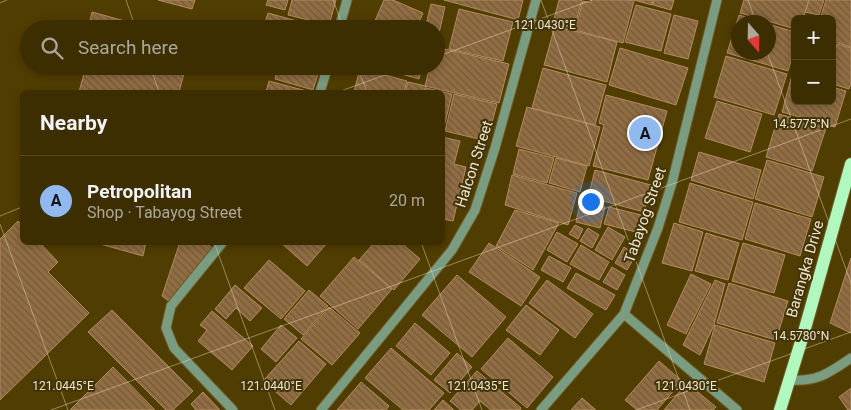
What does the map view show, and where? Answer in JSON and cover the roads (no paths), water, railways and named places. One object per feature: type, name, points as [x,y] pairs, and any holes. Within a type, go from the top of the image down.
[{"type":"main road","name":"Barangka Drive","points":[[780,410],[851,164]]},
{"type":"street","points":[[341,20],[347,0]]},
{"type":"street","name":"Halcon Street","points":[[321,410],[452,250],[475,210],[495,148],[536,0]]},
{"type":"street","name":"Tabayog Street","points":[[542,410],[624,314],[658,228],[672,183],[717,0]]},
{"type":"street","points":[[321,90],[325,75]]},
{"type":"street","points":[[221,245],[171,306],[166,328],[174,348],[232,410]]},
{"type":"street","points":[[624,314],[737,410]]},
{"type":"street","points":[[790,380],[804,381],[819,377],[851,358]]},
{"type":"place","name":"Petropolitan","points":[[645,133]]}]
